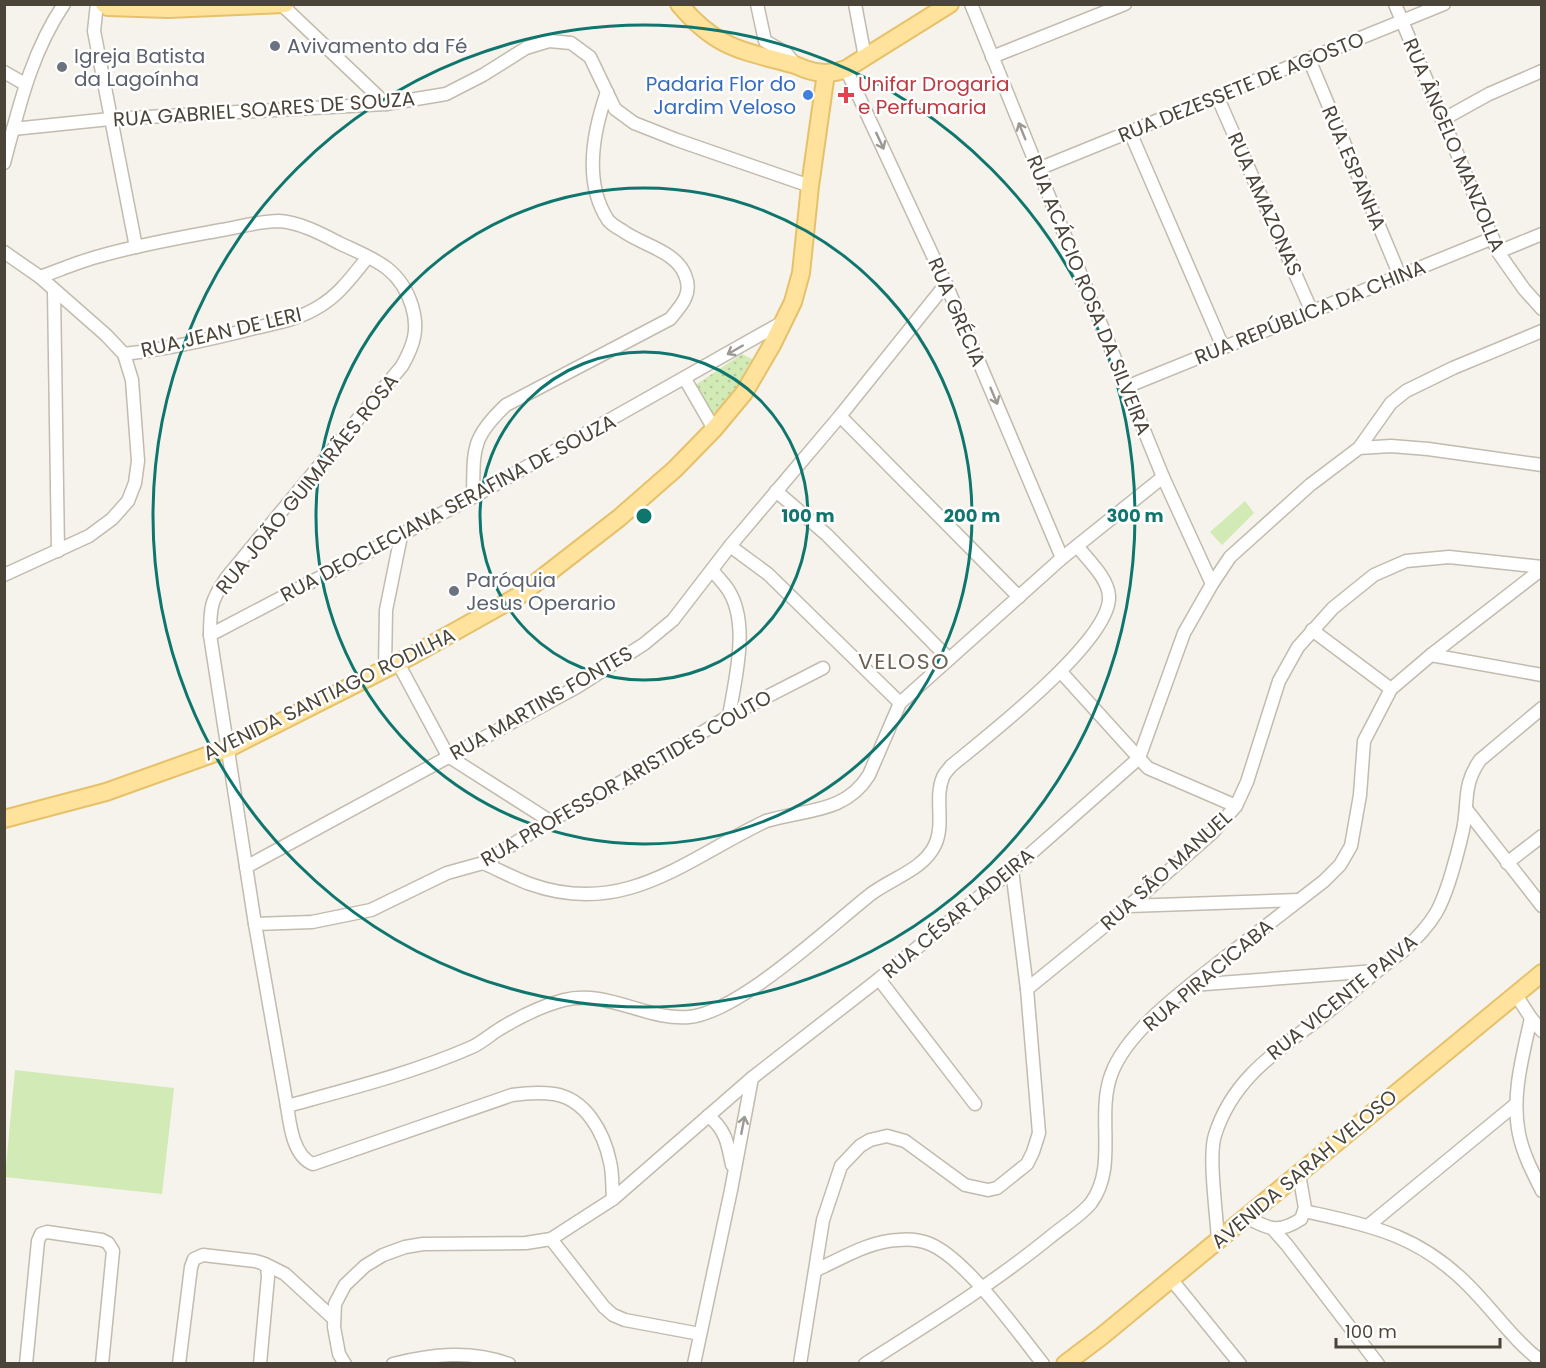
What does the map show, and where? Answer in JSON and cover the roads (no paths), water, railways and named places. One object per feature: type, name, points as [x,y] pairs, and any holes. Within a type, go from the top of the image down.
[{"type":"main road","points":[[104,4],[108,7],[168,9],[283,5]]},
{"type":"main road","points":[[679,4],[696,25],[718,40],[741,51],[795,64],[806,70],[826,73],[836,73],[846,69],[942,7]]},
{"type":"main road","name":"AVENIDA SANTIAGO RODILHA","points":[[4,819],[106,792],[229,748],[392,665],[520,595],[619,518],[675,470],[744,393],[785,321],[793,302],[801,273],[810,186],[826,73]]},
{"type":"main road","name":"AVENIDA SARAH VELOSO","points":[[1065,1364],[1218,1241],[1389,1097],[1542,973]]},
{"type":"street","points":[[4,163],[25,84],[46,34],[64,4]]},
{"type":"street","points":[[97,4],[94,31],[136,247]]},
{"type":"street","points":[[757,4],[765,41],[786,54],[795,64]]},
{"type":"street","points":[[855,4],[865,57]]},
{"type":"street","name":"RUA ACÁCIO ROSA DA SILVEIRA","points":[[971,4],[1163,477],[1212,584]]},
{"type":"street","points":[[992,57],[1125,4]]},
{"type":"street","name":"RUA ÂNGELO MANZOLLA","points":[[1395,4],[1498,252],[1524,289],[1542,309]]},
{"type":"street","name":"RUA DEZESSETE DE AGOSTO","points":[[1038,169],[1443,4]]},
{"type":"street","points":[[283,5],[386,104]]},
{"type":"street","name":"RUA GABRIEL SOARES DE SOUZA","points":[[13,129],[110,119],[386,104],[446,94],[465,86],[526,48],[549,41],[571,43],[590,57],[615,109],[634,123],[810,186]]},
{"type":"street","name":"RUA ESPANHA","points":[[1309,59],[1400,276]]},
{"type":"street","name":"RUA GRÉCIA","points":[[846,69],[946,284],[1062,558]]},
{"type":"street","points":[[1442,120],[1489,94],[1542,71]]},
{"type":"street","points":[[4,72],[25,84]]},
{"type":"street","points":[[473,497],[476,443],[493,418],[506,405],[670,319],[687,295],[688,282],[682,267],[671,257],[636,240],[609,222],[597,198],[592,162],[599,114],[608,92]]},
{"type":"street","name":"RUA AMAZONAS","points":[[1217,96],[1312,312]]},
{"type":"street","points":[[1130,132],[1223,347]]},
{"type":"street","name":"RUA JOÃO GUIMARÃES ROSA","points":[[40,278],[98,256],[136,247],[266,222],[282,221],[333,239],[368,257],[389,270],[404,286],[415,315],[417,330],[411,350],[402,366],[220,587],[214,597],[210,614],[210,635],[286,1106],[295,1142],[302,1156],[313,1164],[512,1095],[557,1094],[576,1103],[587,1112],[599,1130],[611,1164],[613,1199]]},
{"type":"street","points":[[1498,252],[1542,234]]},
{"type":"street","name":"RUA REPÚBLICA DA CHINA","points":[[1126,387],[1493,238]]},
{"type":"street","points":[[4,252],[40,278],[106,335],[124,354],[135,397],[138,461],[135,483],[128,501],[112,519],[89,536],[4,575]]},
{"type":"street","name":"RUA JEAN DE LERI","points":[[124,354],[169,348],[300,317],[337,294],[368,257]]},
{"type":"street","name":"RUA MARTINS FONTES","points":[[246,867],[577,687],[644,644],[674,620],[730,546],[840,416],[946,284]]},
{"type":"street","points":[[54,291],[58,551]]},
{"type":"street","name":"RUA DEOCLECIANA SERAFINA DE SOUZA","points":[[210,635],[473,497],[785,321]]},
{"type":"street","name":"RUA CÉSAR LADEIRA","points":[[342,1359],[334,1319],[335,1304],[345,1286],[366,1266],[383,1255],[405,1247],[423,1244],[526,1243],[551,1239],[613,1199],[752,1078],[879,979],[1012,870],[1138,758],[1184,633],[1230,557],[1310,485],[1359,448],[1391,403],[1406,391],[1542,330]]},
{"type":"street","points":[[685,379],[714,429]]},
{"type":"street","points":[[840,416],[1018,597]]},
{"type":"street","points":[[1359,448],[1391,446],[1428,449],[1542,465]]},
{"type":"street","points":[[483,863],[529,884],[581,895],[609,892],[648,883],[766,820],[816,812],[846,799],[869,775],[900,703],[1062,558],[1163,477]]},
{"type":"street","points":[[776,491],[828,535],[949,659]]},
{"type":"street","points":[[401,536],[386,610],[392,665],[448,756],[550,821]]},
{"type":"street","points":[[730,546],[768,574],[900,703]]},
{"type":"street","points":[[286,1106],[386,1078],[474,1046],[526,1014],[569,999],[582,998],[611,1002],[672,1016],[687,1017],[702,1014],[746,993],[874,892],[919,864],[935,844],[939,827],[942,778],[946,772],[1061,672],[1106,613],[1109,593],[1101,577],[1077,546]]},
{"type":"street","name":"RUA SÃO MANUEL","points":[[1027,989],[1153,885],[1213,832],[1236,806],[1247,782],[1279,681],[1299,647],[1334,608],[1374,575],[1406,561],[1449,557],[1542,568]]},
{"type":"street","name":"RUA PIRACICABA","points":[[865,1364],[1018,1263],[1088,1206],[1103,1181],[1104,1110],[1111,1073],[1134,1036],[1191,985],[1324,881],[1340,865],[1351,846],[1360,795],[1364,741],[1391,689],[1542,568]]},
{"type":"street","points":[[713,571],[730,592],[737,609],[738,666],[729,716]]},
{"type":"street","points":[[1312,630],[1391,689]]},
{"type":"street","points":[[1431,655],[1542,675]]},
{"type":"street","name":"RUA PROFESSOR ARISTIDES COUTO","points":[[255,924],[312,922],[371,910],[447,873],[483,863],[729,716],[823,668]]},
{"type":"street","points":[[1061,672],[1148,768],[1236,806]]},
{"type":"street","name":"RUA VICENTE PAIVA","points":[[1218,1241],[1213,1159],[1214,1137],[1229,1104],[1242,1083],[1264,1060],[1403,951],[1421,933],[1436,912],[1462,831],[1469,779],[1480,760],[1542,708]]},
{"type":"street","points":[[1466,810],[1542,906]]},
{"type":"street","points":[[1507,863],[1542,836]]},
{"type":"street","points":[[800,1364],[823,1220],[841,1166],[860,1146],[870,1140],[887,1136],[905,1141],[965,1185],[988,1190],[997,1188],[1027,1164],[1033,1152],[1039,1133],[1027,989],[1012,870]]},
{"type":"street","points":[[1153,885],[1165,904]]},
{"type":"street","points":[[1129,906],[1299,900]]},
{"type":"street","points":[[1191,985],[1376,971]]},
{"type":"street","points":[[879,979],[975,1104]]},
{"type":"street","points":[[1516,995],[1542,1030]]},
{"type":"street","points":[[1531,1018],[1516,1104],[1519,1134],[1542,1191]]},
{"type":"street","points":[[694,1364],[752,1078]]},
{"type":"street","points":[[1369,1225],[1516,1104]]},
{"type":"street","points":[[708,1116],[725,1133],[734,1172]]},
{"type":"street","points":[[1246,1217],[1272,1228],[1287,1228],[1301,1219],[1304,1211],[1304,1195],[1299,1174]]},
{"type":"street","points":[[1304,1211],[1369,1225],[1396,1235],[1425,1250],[1468,1285],[1510,1334],[1542,1362]]},
{"type":"street","points":[[1272,1228],[1378,1364]]},
{"type":"street","points":[[26,1364],[39,1237],[43,1232],[102,1240],[111,1246],[114,1258],[102,1364]]},
{"type":"street","points":[[551,1239],[603,1307],[613,1315],[625,1320],[700,1334]]},
{"type":"street","points":[[816,1270],[870,1246],[896,1240],[916,1240],[929,1243],[942,1250],[982,1288],[1043,1364]]},
{"type":"street","points":[[179,1364],[191,1267],[195,1259],[203,1255],[265,1264],[285,1274],[334,1319]]},
{"type":"street","points":[[260,1364],[268,1277],[265,1264]]},
{"type":"street","points":[[1171,1279],[1240,1364]]},
{"type":"street","points":[[393,1364],[423,1357],[458,1355],[479,1355],[509,1364]]},
{"type":"place","name":"Avivamento da Fé","points":[[275,46]]},
{"type":"place","name":"Igreja Batista da Lagoínha","points":[[62,67]]},
{"type":"place","name":"Padaria Flor do Jardim Veloso","points":[[808,95]]},
{"type":"place","name":"Unifar Drogaria e Perfumaria","points":[[846,95]]},
{"type":"place","name":"Paróquia Jesus Operario","points":[[454,591]]},
{"type":"district","name":"VELOSO","points":[[904,661]]}]
